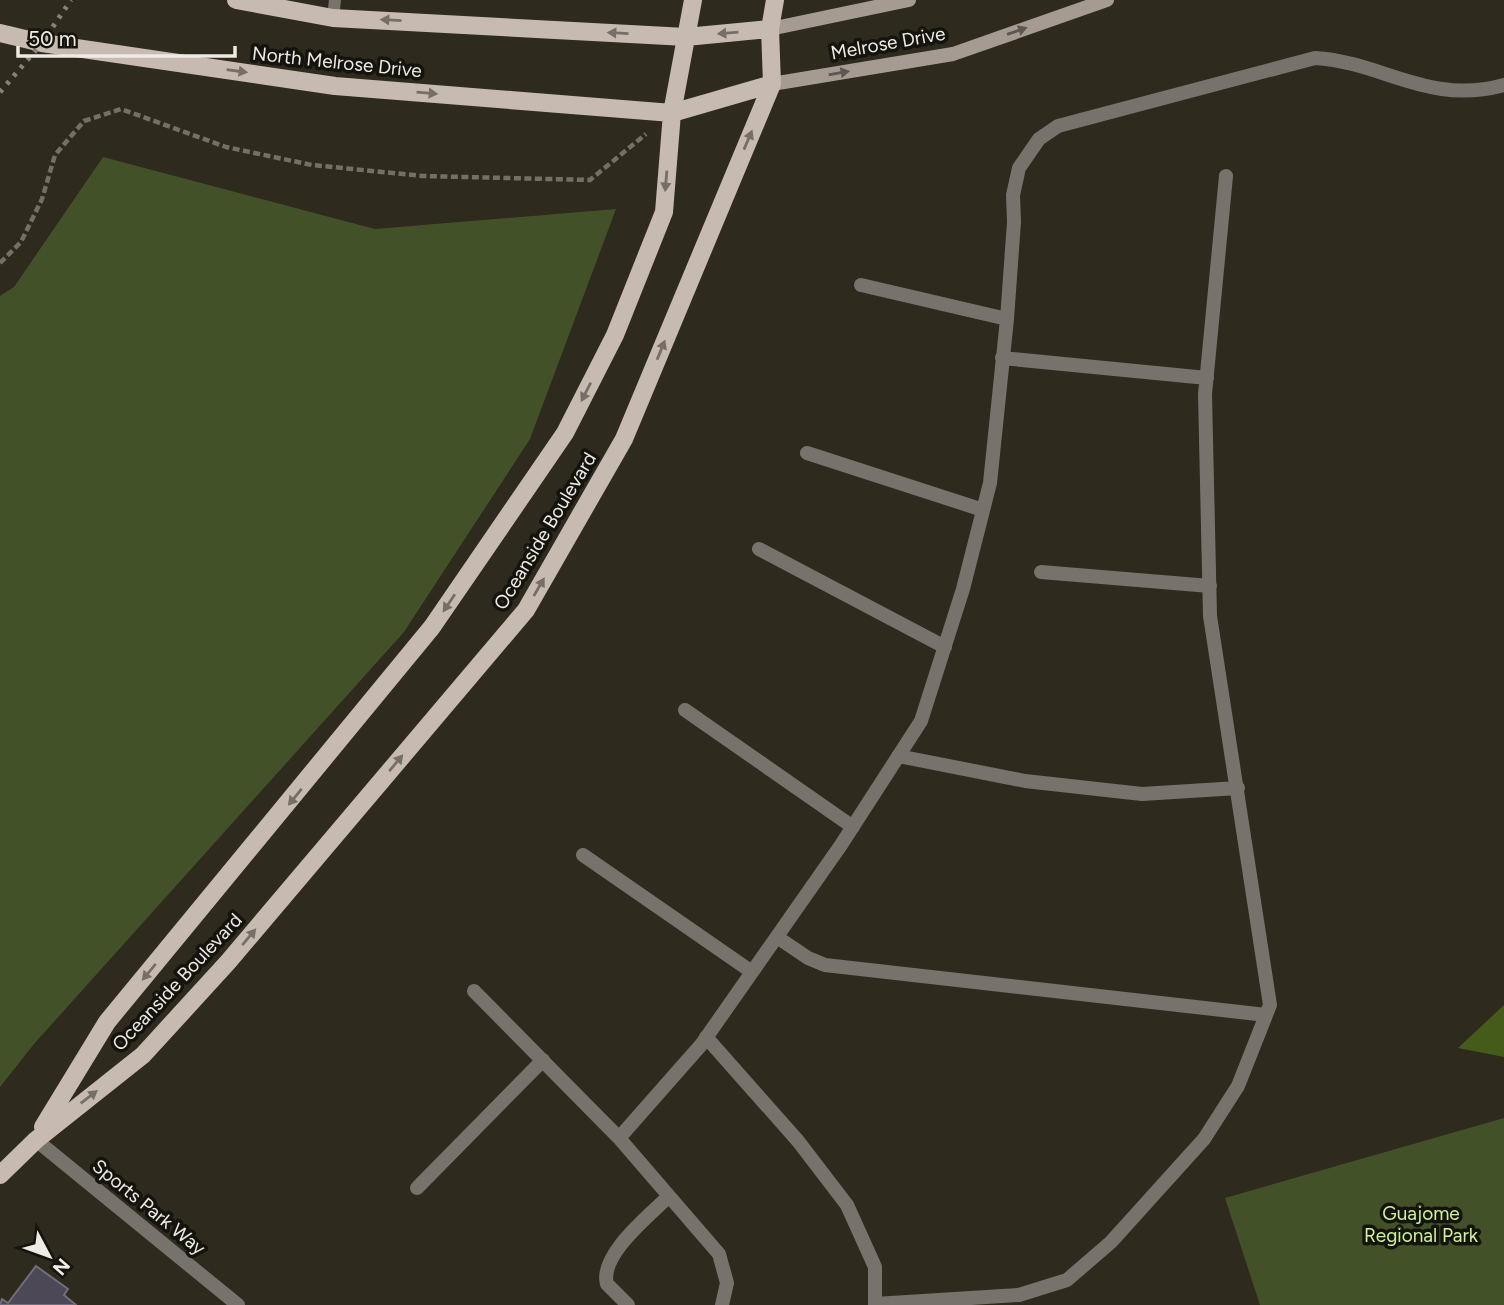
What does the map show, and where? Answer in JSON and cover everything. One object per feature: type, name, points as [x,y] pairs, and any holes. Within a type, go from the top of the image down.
[{"type":"main road","points":[[236,0],[686,37]]},
{"type":"main road","name":"Oceanside Boulevard","points":[[36,1140],[107,1022],[432,627],[565,433],[615,335],[664,212],[672,113],[693,0]]},
{"type":"main road","name":"Oceanside Boulevard","points":[[36,1140],[144,1055],[228,962],[526,610],[624,439],[772,84],[770,29],[775,0]]},
{"type":"main road","name":"Melrose Drive","points":[[686,37],[770,29],[909,0]]},
{"type":"main road","name":"Melrose Drive","points":[[672,113],[772,84],[953,54],[1107,0]]},
{"type":"main road","name":"North Melrose Drive","points":[[0,33],[55,45],[335,86],[672,113]]},
{"type":"main road","points":[[0,1175],[36,1140]]},
{"type":"street","points":[[619,1138],[706,1037],[853,827],[921,721],[990,483],[1007,319],[1013,195],[1019,168],[1039,139],[1058,126],[1315,58],[1339,60],[1423,87],[1484,91],[1504,85]]},
{"type":"street","points":[[706,1037],[798,1140],[847,1205],[875,1267],[875,1305],[1019,1295],[1068,1280],[1111,1242],[1204,1139],[1238,1086],[1270,1005],[1210,616],[1207,378],[1226,176]]},
{"type":"street","points":[[861,285],[1007,319]]},
{"type":"street","points":[[1002,358],[1207,378]]},
{"type":"street","points":[[807,453],[983,510]]},
{"type":"street","points":[[759,549],[944,646]]},
{"type":"street","points":[[1041,572],[1210,586]]},
{"type":"street","points":[[685,710],[853,827]]},
{"type":"street","points":[[898,756],[1025,781],[1142,794],[1238,788]]},
{"type":"street","points":[[583,855],[752,972]]},
{"type":"street","points":[[777,937],[808,958],[824,965],[1266,1015]]},
{"type":"street","points":[[474,991],[619,1138],[719,1254],[727,1283],[722,1305]]},
{"type":"street","points":[[417,1188],[543,1060]]},
{"type":"street","name":"Sports Park Way","points":[[36,1140],[238,1305]]},
{"type":"street","points":[[628,1305],[607,1284],[607,1265],[616,1251],[669,1196]]},
{"type":"path","points":[[0,263],[21,242],[42,200],[55,155],[84,121],[121,109],[226,147],[312,165],[424,176],[565,180],[590,180],[672,113]]},
{"type":"green space","points":[[103,157],[375,229],[616,209],[530,439],[404,632],[34,1044],[0,1087],[0,296],[14,287]]},
{"type":"green space","points":[[1504,1005],[1504,1057],[1458,1048]]},
{"type":"green space","name":"Guajome Regional Park","points":[[1504,1118],[1504,1305],[1260,1305],[1225,1198]]},
{"type":"building","points":[[36,1266],[68,1289],[64,1295],[76,1305],[0,1305],[2,1299],[8,1303]]},
{"type":"railway","points":[[0,92],[42,43],[71,0]]}]
